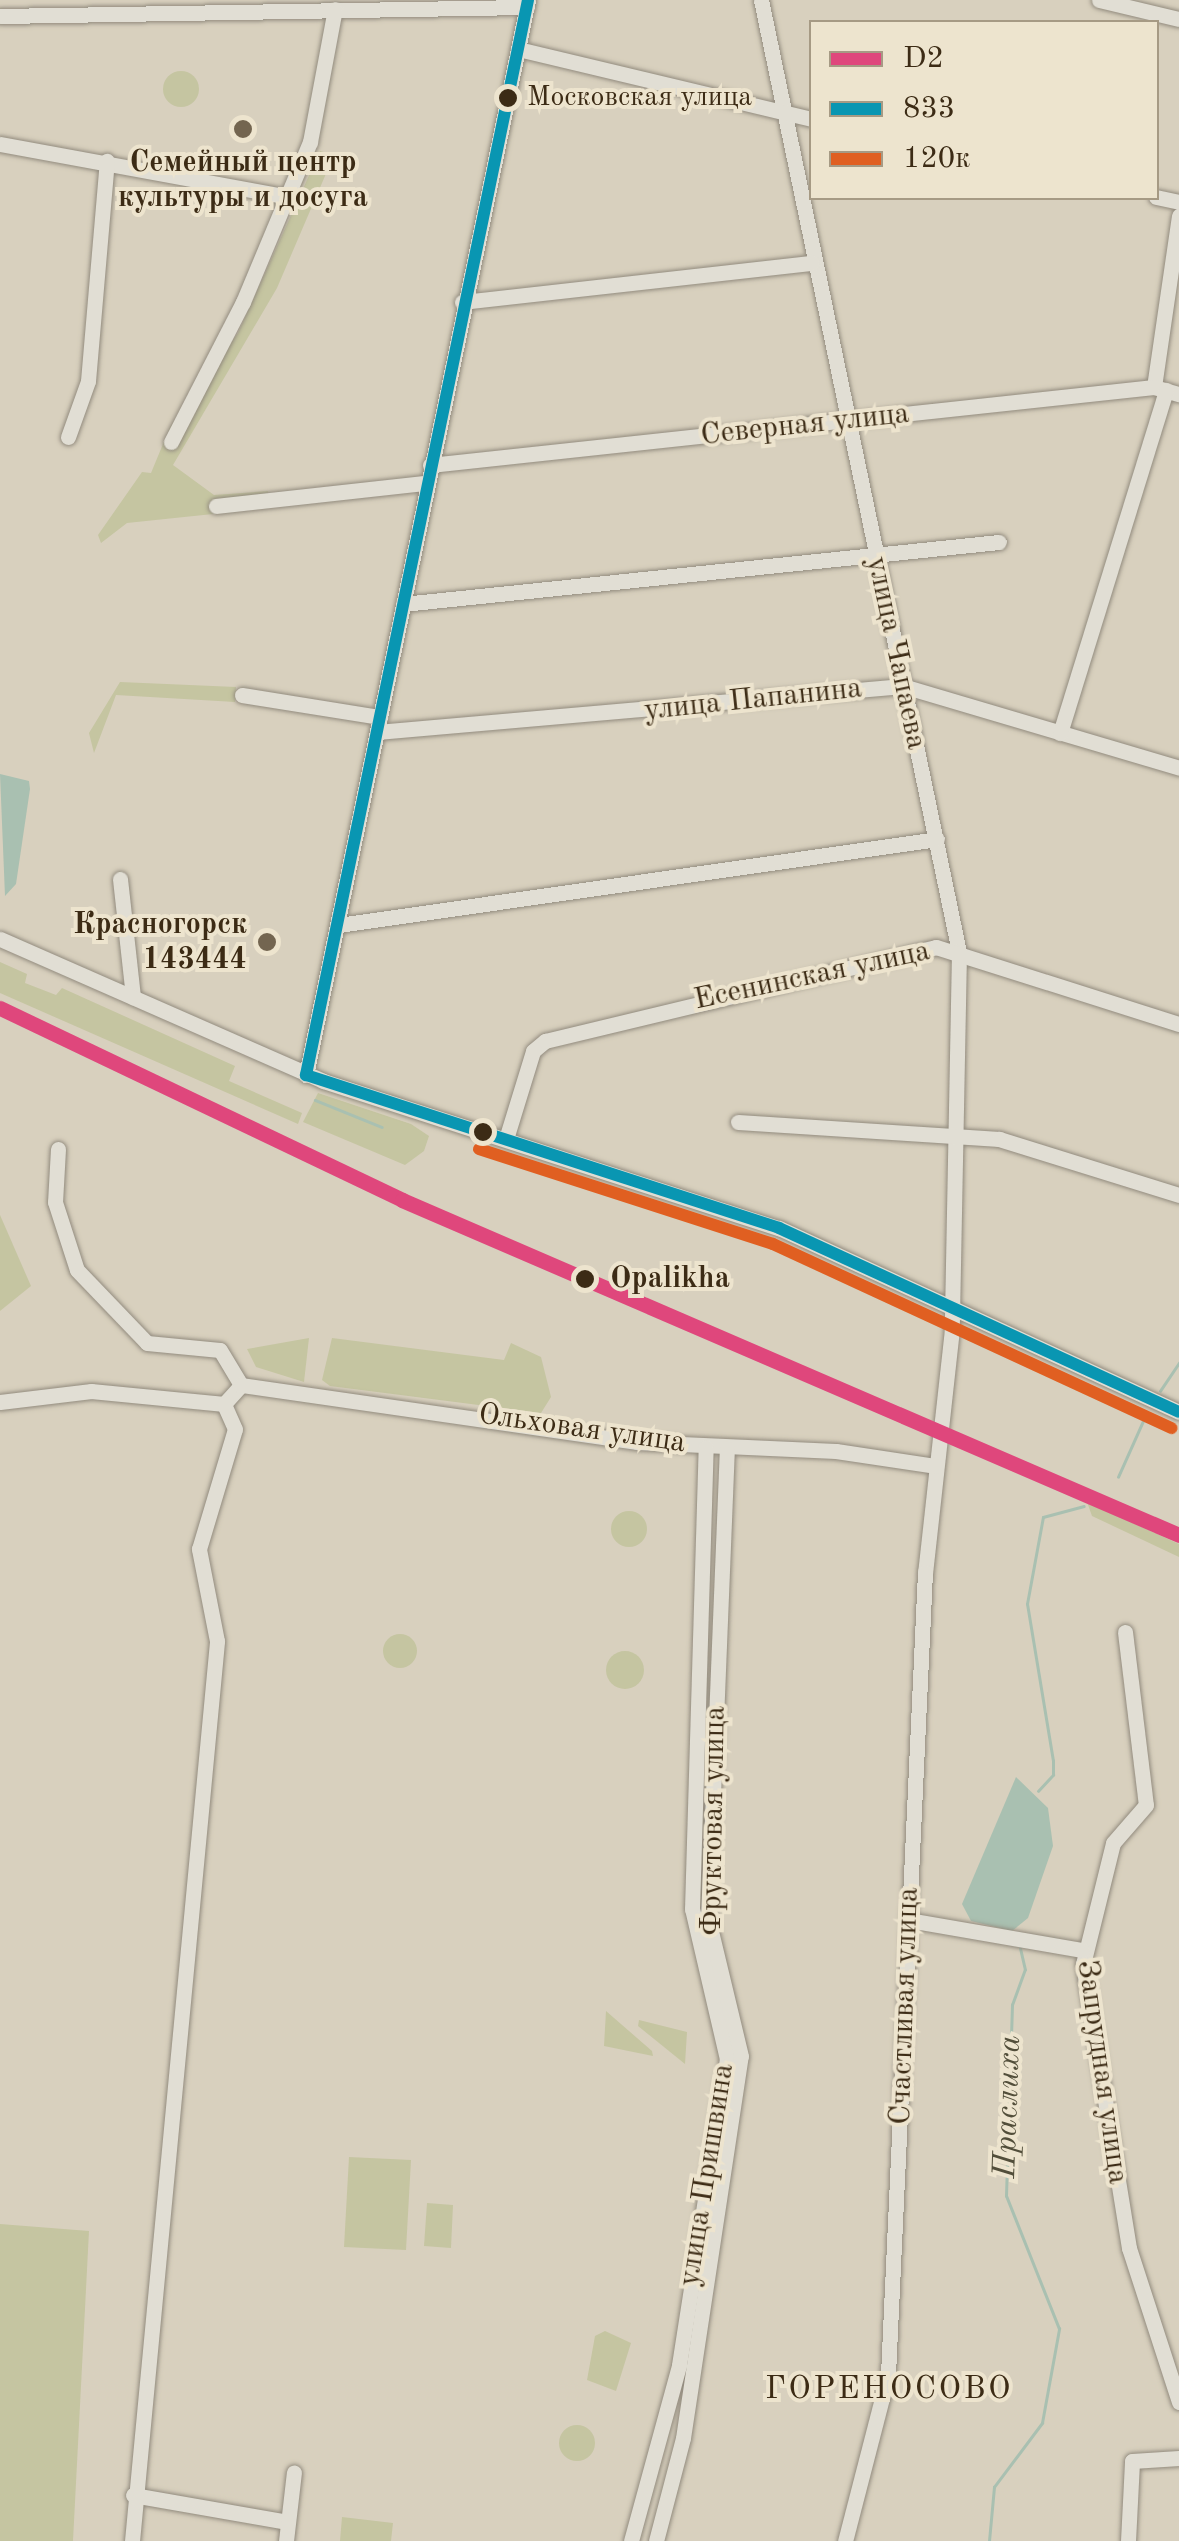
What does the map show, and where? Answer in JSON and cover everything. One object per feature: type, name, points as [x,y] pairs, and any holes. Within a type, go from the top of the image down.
[{"type":"street","name":"улица Чапаева","points":[[761,0],[779,112],[959,952],[952,1132],[951,1313]]},
{"type":"street","points":[[1099,0],[1179,20]]},
{"type":"street","points":[[0,16],[94,8],[233,6],[335,10],[528,4],[462,302],[306,1075]]},
{"type":"street","points":[[170,442],[289,197],[310,142],[335,10]]},
{"type":"street","points":[[518,48],[809,118]]},
{"type":"street","points":[[0,144],[289,197]]},
{"type":"street","points":[[68,437],[88,381],[107,161]]},
{"type":"street","points":[[1060,733],[1167,390],[1179,216]]},
{"type":"street","points":[[462,302],[812,263]]},
{"type":"street","name":"Северная улица","points":[[430,466],[844,420],[1167,390]]},
{"type":"street","points":[[216,506],[426,483]]},
{"type":"street","points":[[402,604],[999,542]]},
{"type":"street","name":"улица Папанина","points":[[242,695],[379,724],[903,686],[1179,768]]},
{"type":"street","points":[[338,925],[937,839]]},
{"type":"street","points":[[120,879],[132,996]]},
{"type":"street","points":[[0,939],[306,1075],[779,1228],[951,1313],[1179,1412]]},
{"type":"street","name":"Есенинская улица","points":[[506,1138],[533,1051],[545,1041],[936,947],[1179,1024]]},
{"type":"street","points":[[738,1122],[952,1132],[1179,1195]]},
{"type":"street","points":[[58,1150],[54,1202],[77,1270],[146,1343],[220,1350],[232,1393],[234,1429],[199,1549],[217,1641],[132,2541]]},
{"type":"street","name":"Счастливая улица","points":[[845,2541],[888,2375],[908,1920],[935,1466],[951,1313]]},
{"type":"street","name":"Ольховая улица","points":[[0,1402],[91,1391],[232,1393],[706,1446],[836,1450],[935,1466]]},
{"type":"street","name":"улица Пришвина","points":[[632,2541],[678,2364],[727,2060],[692,1909],[706,1446]]},
{"type":"street","name":"Фруктовая улица","points":[[656,2541],[683,2438],[742,2056],[708,1919],[728,1448]]},
{"type":"street","name":"Запрудная улица","points":[[1125,1632],[1146,1804],[1113,1844],[1082,1950],[1129,2248],[1179,2402]]},
{"type":"street","points":[[908,1920],[1032,1947],[1082,1950]]},
{"type":"street","points":[[1128,2541],[1132,2461],[1179,2458]]},
{"type":"street","points":[[286,2541],[294,2472]]},
{"type":"street","points":[[134,2495],[288,2522]]},
{"type":"shaded area","points":[[181,71],[194,76],[199,89],[194,102],[181,107],[168,102],[163,89],[168,76]]},
{"type":"shaded area","points":[[320,151],[334,155],[277,288],[173,465],[214,495],[268,491],[270,508],[127,523],[101,543],[98,535],[142,472],[151,473],[170,427],[238,333]]},
{"type":"shaded area","points":[[120,682],[236,687],[235,702],[116,695],[94,753],[89,733]]},
{"type":"shaded area","points":[[0,774],[29,781],[30,789],[16,884],[5,896]]},
{"type":"shaded area","points":[[0,962],[27,974],[25,983],[56,995],[62,988],[235,1066],[229,1081],[302,1113],[298,1124],[0,993]]},
{"type":"shaded area","points":[[318,1093],[411,1124],[429,1136],[424,1151],[405,1165],[303,1122]]},
{"type":"shaded area","points":[[0,1215],[31,1286],[0,1311]]},
{"type":"shaded area","points":[[309,1338],[304,1382],[256,1367],[247,1349]]},
{"type":"shaded area","points":[[332,1338],[504,1360],[511,1343],[541,1357],[551,1397],[541,1413],[330,1386],[322,1380]]},
{"type":"shaded area","points":[[1087,1502],[1179,1544],[1179,1557],[1092,1516]]},
{"type":"shaded area","points":[[629,1511],[641,1517],[647,1529],[641,1541],[629,1547],[617,1541],[611,1529],[617,1517]]},
{"type":"shaded area","points":[[400,1634],[412,1639],[417,1651],[412,1663],[400,1668],[388,1663],[383,1651],[388,1639]]},
{"type":"shaded area","points":[[625,1651],[639,1656],[644,1670],[639,1684],[625,1689],[611,1684],[606,1670],[611,1656]]},
{"type":"shaded area","points":[[1016,1777],[1048,1808],[1053,1846],[1028,1918],[1012,1931],[971,1921],[962,1904]]},
{"type":"shaded area","points":[[606,2011],[652,2051],[653,2056],[604,2046]]},
{"type":"shaded area","points":[[639,2020],[687,2032],[685,2064],[638,2026]]},
{"type":"shaded area","points":[[349,2157],[411,2160],[406,2250],[344,2247]]},
{"type":"shaded area","points":[[427,2203],[453,2205],[451,2248],[424,2246]]},
{"type":"shaded area","points":[[0,2224],[89,2231],[73,2541],[0,2541]]},
{"type":"shaded area","points":[[605,2331],[631,2343],[616,2391],[587,2380],[595,2336]]},
{"type":"shaded area","points":[[577,2425],[590,2430],[595,2443],[590,2456],[577,2461],[564,2456],[559,2443],[564,2430]]},
{"type":"shaded area","points":[[342,2517],[393,2523],[391,2541],[340,2541]]},
{"type":"waterway","points":[[315,1100],[382,1127]]},
{"type":"waterway","name":"Праслиха","points":[[1160,1391],[1179,1363]]},
{"type":"waterway","name":"Праслиха","points":[[1118,1477],[1144,1419]]},
{"type":"waterway","name":"Праслиха","points":[[1038,1791],[1053,1775],[1053,1761],[1027,1604],[1043,1517],[1084,1506]]},
{"type":"waterway","name":"Праслиха","points":[[989,2541],[994,2487],[1042,2423],[1059,2329],[1006,2196],[1012,2005],[1025,1970],[1020,1949]]},
{"type":"transit line","name":"833","points":[[528,0],[306,1075],[779,1228],[1179,1412]]},
{"type":"transit line","name":"D2","points":[[0,1008],[402,1200],[1179,1535]]},
{"type":"transit line","name":"120к","points":[[479,1149],[773,1244],[1172,1428]]},
{"type":"place","name":"Московская улица","points":[[508,98]]},
{"type":"place","name":"Семейный центр культуры и досуга","points":[[243,129]]},
{"type":"place","name":"Красногорск 143444","points":[[267,942]]},
{"type":"place","name":"Opalikha","points":[[585,1279]]},
{"type":"district","name":"ГОРЕНОСОВО","points":[[889,2390]]}]
